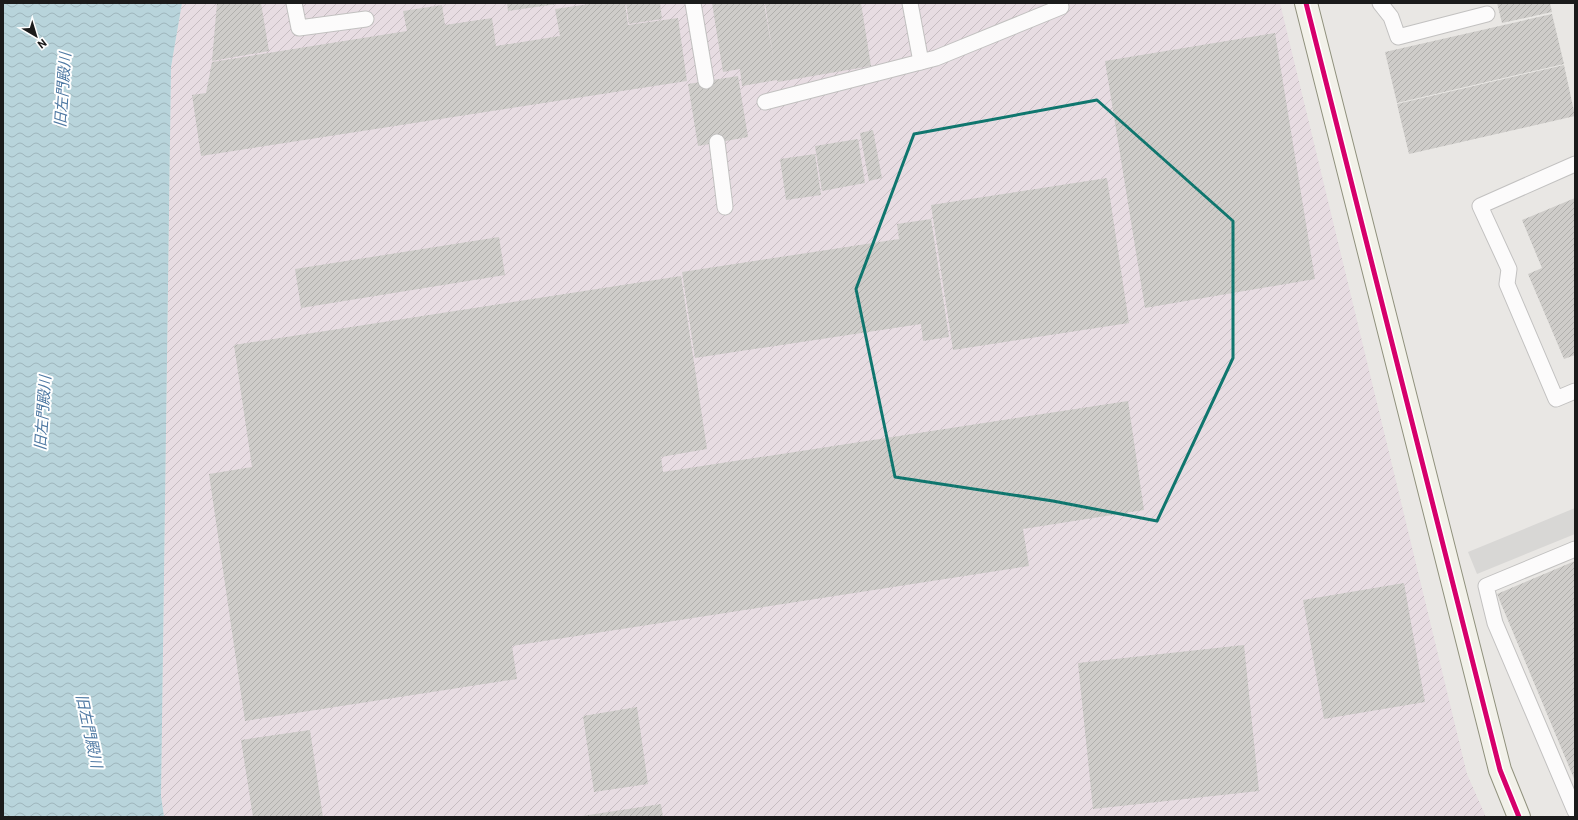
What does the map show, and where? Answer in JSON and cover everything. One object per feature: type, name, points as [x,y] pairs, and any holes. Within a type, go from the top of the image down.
[{"type":"street","points":[[1306,3],[1500,770],[1519,817]]},
{"type":"lane","points":[[294,3],[298,28],[366,19]]},
{"type":"lane","points":[[694,3],[706,81]]},
{"type":"lane","points":[[910,3],[921,62]]},
{"type":"lane","points":[[765,102],[936,58],[1061,8],[1060,3]]},
{"type":"lane","points":[[1380,3],[1391,17],[1398,37],[1487,14]]},
{"type":"lane","points":[[717,142],[725,207]]},
{"type":"lane","points":[[1575,164],[1480,206],[1509,269],[1507,284],[1556,399],[1575,391]]},
{"type":"lane","points":[[1575,549],[1486,586],[1495,623],[1575,811]]},
{"type":"highlighted area","points":[[1097,100],[1233,221],[1233,358],[1157,521],[1053,501],[895,477],[856,289],[914,134]]},
{"type":"shaded area","points":[[182,3],[1280,3],[1467,774],[1486,817],[164,817],[161,796],[171,67]]},
{"type":"shaded area","points":[[1575,508],[1575,534],[1477,574],[1468,552]]},
{"type":"water","name":"旧左門殿川","points":[[3,3],[182,3],[171,67],[161,796],[164,817],[3,817]]},
{"type":"building","points":[[217,3],[261,3],[269,51],[212,61]]},
{"type":"building","points":[[507,3],[557,3],[557,4],[508,11]]},
{"type":"building","points":[[596,3],[625,3],[628,25],[678,18],[687,81],[201,156],[192,95],[206,93],[212,62],[407,31],[403,11],[442,5],[445,25],[492,18],[496,46],[560,36],[555,9]]},
{"type":"building","points":[[626,3],[660,3],[662,19],[629,24]]},
{"type":"building","points":[[712,3],[764,3],[774,62],[765,3],[861,3],[871,66],[778,82],[777,80],[742,86],[740,69],[723,72]]},
{"type":"building","points":[[1497,3],[1550,3],[1552,12],[1502,23]]},
{"type":"building","points":[[1552,14],[1564,64],[1397,103],[1385,52]]},
{"type":"building","points":[[1275,33],[1315,279],[1145,308],[1105,61]]},
{"type":"building","points":[[1564,65],[1575,116],[1409,154],[1397,104]]},
{"type":"building","points":[[738,76],[748,137],[698,146],[688,84]]},
{"type":"building","points":[[873,130],[882,178],[869,181],[860,133]]},
{"type":"building","points":[[858,139],[865,183],[822,191],[815,146]]},
{"type":"building","points":[[815,154],[821,195],[786,200],[780,159]]},
{"type":"building","points":[[1107,178],[1129,323],[953,350],[931,205]]},
{"type":"building","points":[[1575,198],[1575,355],[1564,359],[1528,274],[1542,268],[1522,220]]},
{"type":"building","points":[[931,219],[949,337],[923,341],[921,324],[695,358],[682,272],[899,239],[897,224]]},
{"type":"building","points":[[499,237],[505,275],[301,308],[295,269]]},
{"type":"building","points":[[681,276],[707,449],[661,457],[663,472],[1128,401],[1144,510],[1023,529],[1029,566],[512,646],[517,679],[245,721],[209,474],[252,467],[234,345]]},
{"type":"building","points":[[1575,561],[1575,781],[1497,594]]},
{"type":"building","points":[[1404,583],[1425,702],[1324,719],[1303,600]]},
{"type":"building","points":[[1244,645],[1259,791],[1093,809],[1078,663]]},
{"type":"building","points":[[637,707],[648,784],[594,792],[583,716]]},
{"type":"building","points":[[310,730],[323,817],[253,817],[241,740]]},
{"type":"building","points":[[661,804],[663,817],[582,817],[582,816]]},
{"type":"cycle path","points":[[1306,3],[1500,770],[1519,817]]}]
